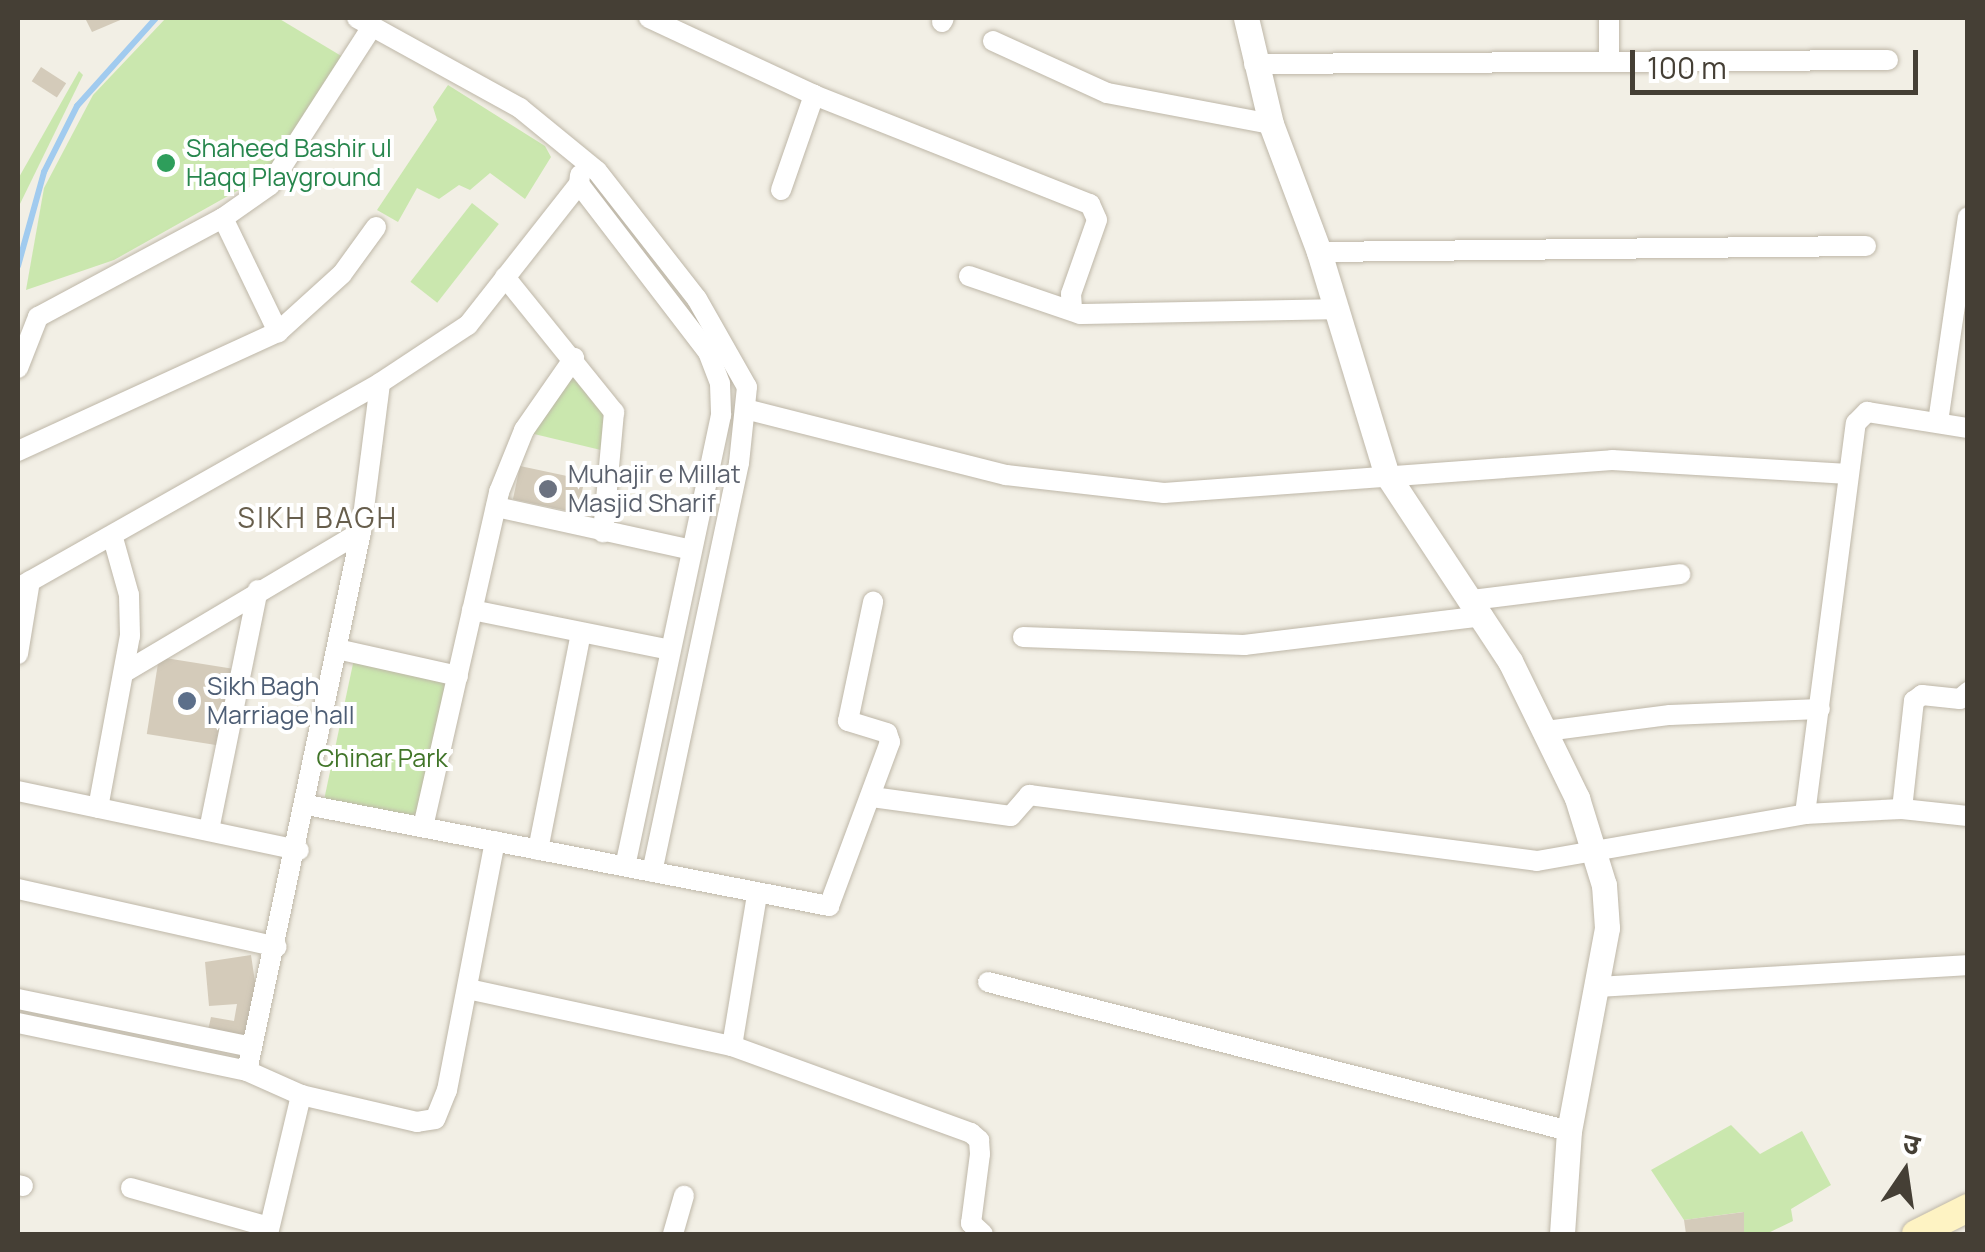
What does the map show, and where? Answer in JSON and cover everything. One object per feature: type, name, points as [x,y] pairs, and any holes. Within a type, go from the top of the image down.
[{"type":"main road","points":[[1916,1234],[1968,1208]]},
{"type":"street","points":[[649,18],[814,94],[1090,204],[1097,220],[1071,294],[1072,310]]},
{"type":"street","points":[[1246,18],[1271,124],[1319,252],[1386,473],[1477,608],[1546,732],[1593,850],[1607,928],[1569,1132],[1562,1234]]},
{"type":"street","points":[[1608,18],[1610,59]]},
{"type":"street","points":[[18,368],[38,318],[223,218],[270,185],[365,22],[520,108],[581,162],[597,171],[697,299],[736,359],[750,410],[652,872]]},
{"type":"street","points":[[993,40],[1107,93],[1271,124]]},
{"type":"street","points":[[1254,64],[1888,60]]},
{"type":"street","points":[[781,190],[814,94]]},
{"type":"street","points":[[18,654],[24,585],[113,538],[380,383],[468,325],[580,184],[581,162]]},
{"type":"street","points":[[580,184],[708,352],[720,384],[721,415],[626,866]]},
{"type":"street","points":[[1938,422],[1968,217]]},
{"type":"street","points":[[223,218],[278,332]]},
{"type":"street","points":[[18,450],[278,332],[342,274],[376,227]]},
{"type":"street","points":[[1319,252],[1866,246]]},
{"type":"street","points":[[969,276],[1072,310],[1334,309]]},
{"type":"street","points":[[505,277],[614,412],[603,532]]},
{"type":"street","points":[[423,827],[496,507],[524,430],[574,358]]},
{"type":"street","points":[[247,1071],[298,850],[361,532],[380,383]]},
{"type":"street","points":[[750,410],[1080,488],[1228,492],[1386,473],[1612,460],[1849,474]]},
{"type":"street","points":[[1805,814],[1860,415],[1968,428]]},
{"type":"street","points":[[496,507],[691,550]]},
{"type":"street","points":[[125,672],[361,532]]},
{"type":"street","points":[[98,808],[125,672],[129,595],[113,538]]},
{"type":"street","points":[[1023,637],[1244,645],[1680,574]]},
{"type":"street","points":[[209,830],[258,590]]},
{"type":"street","points":[[307,805],[757,895],[830,906],[890,737],[853,725],[848,715],[873,602]]},
{"type":"street","points":[[472,610],[670,650]]},
{"type":"street","points":[[538,850],[582,633]]},
{"type":"street","points":[[336,649],[458,676]]},
{"type":"street","points":[[1902,809],[1914,701],[1922,696],[1960,699],[1968,692]]},
{"type":"street","points":[[1546,732],[1670,715],[1820,709]]},
{"type":"street","points":[[18,791],[298,850]]},
{"type":"street","points":[[872,796],[1011,816],[1029,795],[1537,861],[1805,814],[1902,809],[1968,816]]},
{"type":"street","points":[[18,1023],[247,1071],[301,1095],[417,1122],[435,1119],[468,989],[495,842]]},
{"type":"street","points":[[18,889],[277,947]]},
{"type":"street","points":[[732,1046],[757,895]]},
{"type":"street","points":[[1599,987],[1968,965]]},
{"type":"street","points":[[988,982],[1569,1132]]},
{"type":"street","points":[[468,989],[732,1046],[972,1133],[980,1140],[980,1154],[971,1222],[983,1234]]},
{"type":"street","points":[[18,999],[250,1047]]},
{"type":"street","points":[[131,1188],[268,1231],[301,1095]]},
{"type":"street","points":[[674,1234],[684,1196]]},
{"type":"green space","name":"Shaheed Bashir ul Haqq Playground","points":[[166,18],[278,18],[343,57],[267,174],[114,260],[26,290],[44,188],[93,95]]},
{"type":"green space","points":[[79,71],[83,75],[18,208],[18,179]]},
{"type":"green space","points":[[448,85],[545,146],[551,157],[525,199],[490,173],[470,190],[459,185],[439,199],[417,188],[398,222],[377,210],[437,120],[433,107]]},
{"type":"green space","points":[[472,203],[499,224],[437,303],[410,282]]},
{"type":"green space","points":[[573,370],[608,411],[605,451],[530,433]]},
{"type":"green space","name":"Chinar Park","points":[[354,659],[448,679],[418,820],[324,800]]},
{"type":"green space","points":[[1731,1125],[1760,1154],[1802,1131],[1831,1185],[1791,1209],[1793,1221],[1766,1234],[1744,1234],[1743,1212],[1684,1220],[1651,1170]]},
{"type":"building","points":[[85,18],[125,18],[92,32]]},
{"type":"building","points":[[41,67],[66,83],[57,98],[32,81]]},
{"type":"building","name":"Muhajir e Millat Masjid Sharif","points":[[520,466],[585,480],[577,513],[513,499]]},
{"type":"building","name":"Sikh Bagh Marriage hall","points":[[159,657],[231,668],[219,745],[147,734]]},
{"type":"building","points":[[251,955],[258,1002],[244,1037],[208,1030],[211,1017],[234,1021],[237,1004],[209,1006],[205,962]]},
{"type":"building","points":[[1744,1212],[1744,1234],[1686,1234],[1684,1220]]},
{"type":"waterway","points":[[18,266],[44,172],[77,106],[156,18]]},
{"type":"place","name":"Shaheed Bashir ul Haqq Playground","points":[[166,163]]},
{"type":"place","name":"Muhajir e Millat Masjid Sharif","points":[[548,489]]},
{"type":"place","name":"Sikh Bagh Marriage hall","points":[[187,701]]},
{"type":"district","name":"SIKH BAGH","points":[[318,517]]}]
